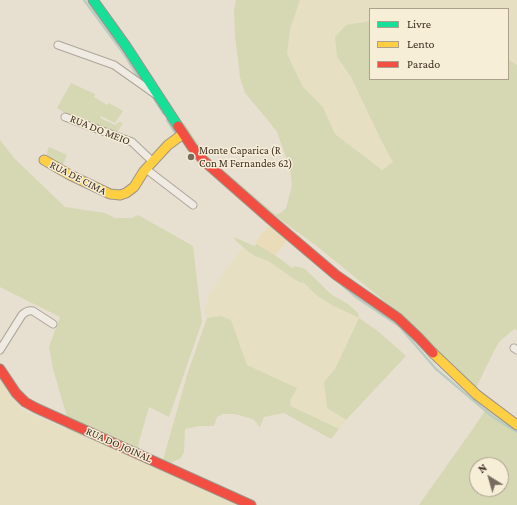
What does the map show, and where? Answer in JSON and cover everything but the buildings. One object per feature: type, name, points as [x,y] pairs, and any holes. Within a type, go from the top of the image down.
[{"type":"street","points":[[93,0],[126,46],[183,134],[204,161],[336,275],[403,322],[439,360],[477,395],[517,425]]},
{"type":"street","points":[[58,45],[114,65],[157,95]]},
{"type":"street","name":"RUA DO MEIO","points":[[65,116],[132,142],[152,161]]},
{"type":"street","name":"RUA DE CIMA","points":[[44,160],[70,175],[110,194],[124,194],[134,187],[152,161],[167,145],[183,134]]},
{"type":"street","points":[[146,169],[193,205]]},
{"type":"street","points":[[0,350],[22,315],[29,310],[53,324]]},
{"type":"street","name":"RUA DO JOINAL","points":[[0,369],[16,393],[25,402],[36,408],[251,505]]},
{"type":"shaded area","points":[[300,0],[517,0],[517,65],[509,61],[509,8],[369,8],[369,21],[346,25],[337,57],[351,77],[393,162],[382,170],[335,134],[323,107],[303,87],[287,54],[290,29]]},
{"type":"shaded area","points":[[243,247],[257,257],[268,261],[299,282],[304,283],[316,295],[332,305],[359,318],[335,369],[324,382],[327,408],[346,420],[339,429],[291,406],[290,401],[296,388],[247,365],[231,320],[221,316],[207,318],[204,311],[210,293]]},
{"type":"shaded area","points":[[0,379],[22,410],[237,505],[0,505]]},
{"type":"green space","points":[[236,0],[300,0],[290,29],[287,54],[303,87],[323,107],[335,134],[382,170],[393,162],[351,77],[337,57],[335,37],[346,25],[369,21],[369,80],[509,80],[509,61],[517,65],[517,330],[514,329],[500,341],[476,388],[411,323],[318,247],[274,215],[205,154],[276,215],[286,208],[292,185],[290,168],[277,132],[245,93],[240,77],[235,36],[234,10]]},
{"type":"green space","points":[[71,83],[95,94],[94,97],[107,105],[109,103],[123,111],[115,123],[101,116],[100,118],[115,125],[119,122],[123,123],[116,134],[66,114],[57,108]]},
{"type":"green space","points":[[184,123],[205,154],[182,125]]},
{"type":"green space","points":[[0,140],[15,159],[65,207],[105,213],[115,218],[132,218],[138,215],[193,246],[202,322],[169,417],[149,407],[138,445],[149,465],[67,429],[67,417],[53,369],[49,347],[60,317],[0,287]]},
{"type":"green space","points":[[49,147],[67,155],[62,167],[47,156]]},
{"type":"green space","points":[[234,237],[254,246],[257,244],[292,268],[295,266],[305,269],[332,295],[348,304],[358,313],[359,318],[332,305],[316,295],[304,283],[299,282],[268,261],[250,253],[236,241]]},
{"type":"green space","points":[[221,316],[231,320],[247,365],[297,388],[290,401],[291,406],[339,429],[331,439],[284,413],[264,417],[260,427],[253,419],[235,414],[223,414],[217,417],[214,426],[199,426],[185,429],[184,452],[181,458],[171,463],[163,460],[187,375],[207,318]]},
{"type":"green space","points":[[359,318],[379,332],[406,356],[346,420],[327,408],[324,382],[335,369]]},
{"type":"green space","points":[[491,402],[517,429],[517,505],[419,505]]},
{"type":"sand","points":[[269,226],[287,241],[275,255],[255,243],[265,230],[268,230],[266,228]]},
{"type":"waterway","points":[[84,0],[124,54],[139,78]]},
{"type":"waterway","points":[[153,97],[164,114]]},
{"type":"waterway","points":[[167,120],[176,134]]},
{"type":"waterway","points":[[341,284],[356,297],[399,326],[436,369],[493,417],[517,432]]},
{"type":"traffic: fast","points":[[93,0],[126,46],[178,126]]},
{"type":"traffic: slow","points":[[44,160],[70,175],[110,194],[120,195],[126,193],[134,187],[144,171],[168,145],[183,134]]},
{"type":"traffic: slow","points":[[433,353],[477,395],[517,425]]},
{"type":"traffic: jam","points":[[178,126],[192,147],[204,161],[336,275],[398,318],[433,353]]},
{"type":"traffic: jam","points":[[0,369],[16,393],[25,402],[36,408],[251,505]]},
{"type":"place","name":"Monte Caparica (R Con M Fernandes 62)","points":[[191,157]]}]
